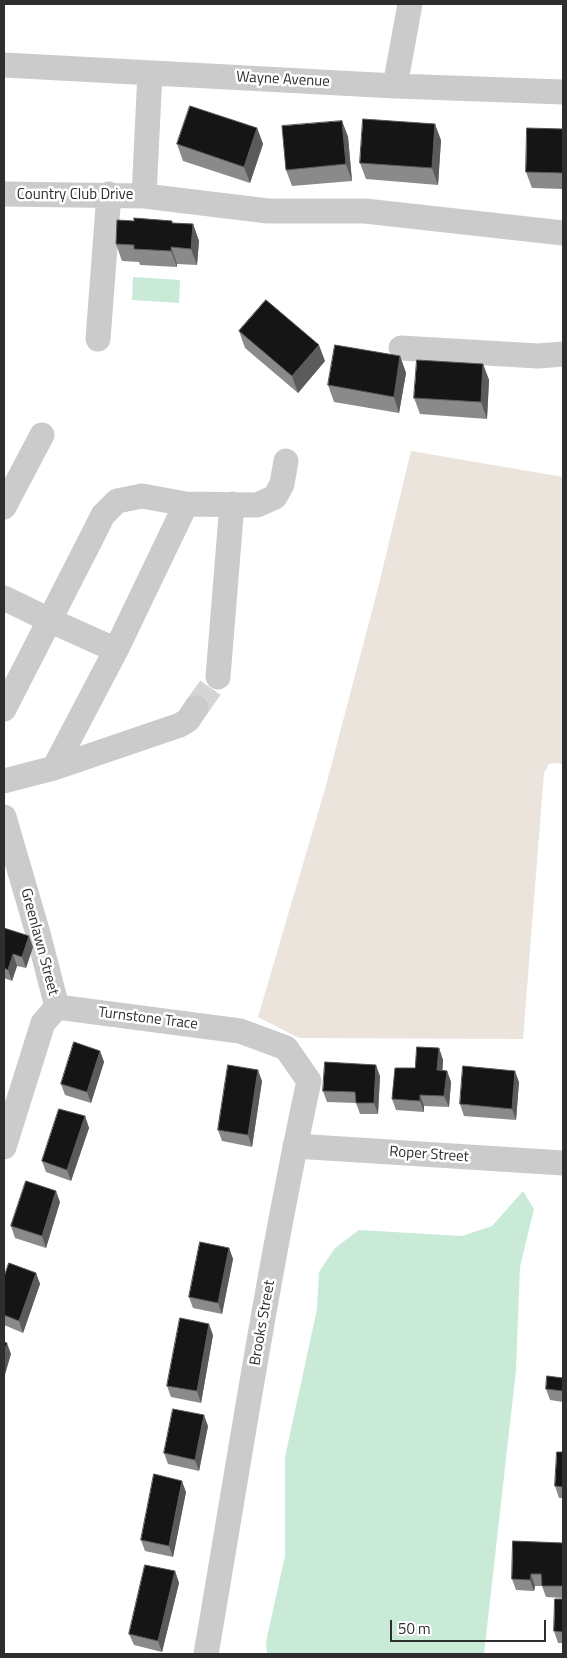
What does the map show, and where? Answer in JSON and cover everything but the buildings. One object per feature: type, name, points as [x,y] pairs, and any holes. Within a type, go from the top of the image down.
[{"type":"street","points":[[395,86],[410,4]]},
{"type":"street","name":"Wayne Avenue","points":[[4,65],[395,86],[563,92]]},
{"type":"street","name":"Country Club Drive","points":[[4,194],[144,196],[150,73]]},
{"type":"street","points":[[98,339],[109,194]]},
{"type":"street","points":[[144,196],[268,211],[364,211],[563,233]]},
{"type":"street","points":[[401,348],[538,356],[563,354]]},
{"type":"street","points":[[4,507],[42,434]]},
{"type":"street","points":[[4,709],[103,515],[117,501],[142,496],[186,504],[257,505],[275,497],[282,484],[286,461]]},
{"type":"street","points":[[54,768],[116,650],[186,504]]},
{"type":"street","points":[[218,677],[232,504]]},
{"type":"street","points":[[4,598],[116,650]]},
{"type":"street","points":[[4,781],[54,768],[180,724],[188,720],[196,708]]},
{"type":"street","name":"Greenlawn Street","points":[[4,818],[40,937],[57,1007],[43,1023],[4,1147]]},
{"type":"street","name":"Turnstone Trace","points":[[57,1007],[240,1030]]},
{"type":"street","name":"Brooks Street","points":[[206,1654],[252,1384],[295,1146],[309,1081],[286,1048],[240,1030]]},
{"type":"street","name":"Roper Street","points":[[295,1146],[563,1163]]},
{"type":"shaded area","points":[[133,277],[180,280],[179,303],[132,300]]},
{"type":"shaded area","points":[[411,451],[563,477],[563,764],[549,764],[544,773],[523,1039],[299,1038],[258,1017],[325,789],[377,592]]},
{"type":"shaded area","points":[[523,1191],[534,1209],[520,1267],[516,1370],[484,1654],[267,1654],[266,1642],[285,1556],[285,1457],[317,1309],[319,1272],[335,1248],[359,1230],[462,1236],[492,1226]]},
{"type":"tunnel","points":[[196,708],[218,677]]}]
